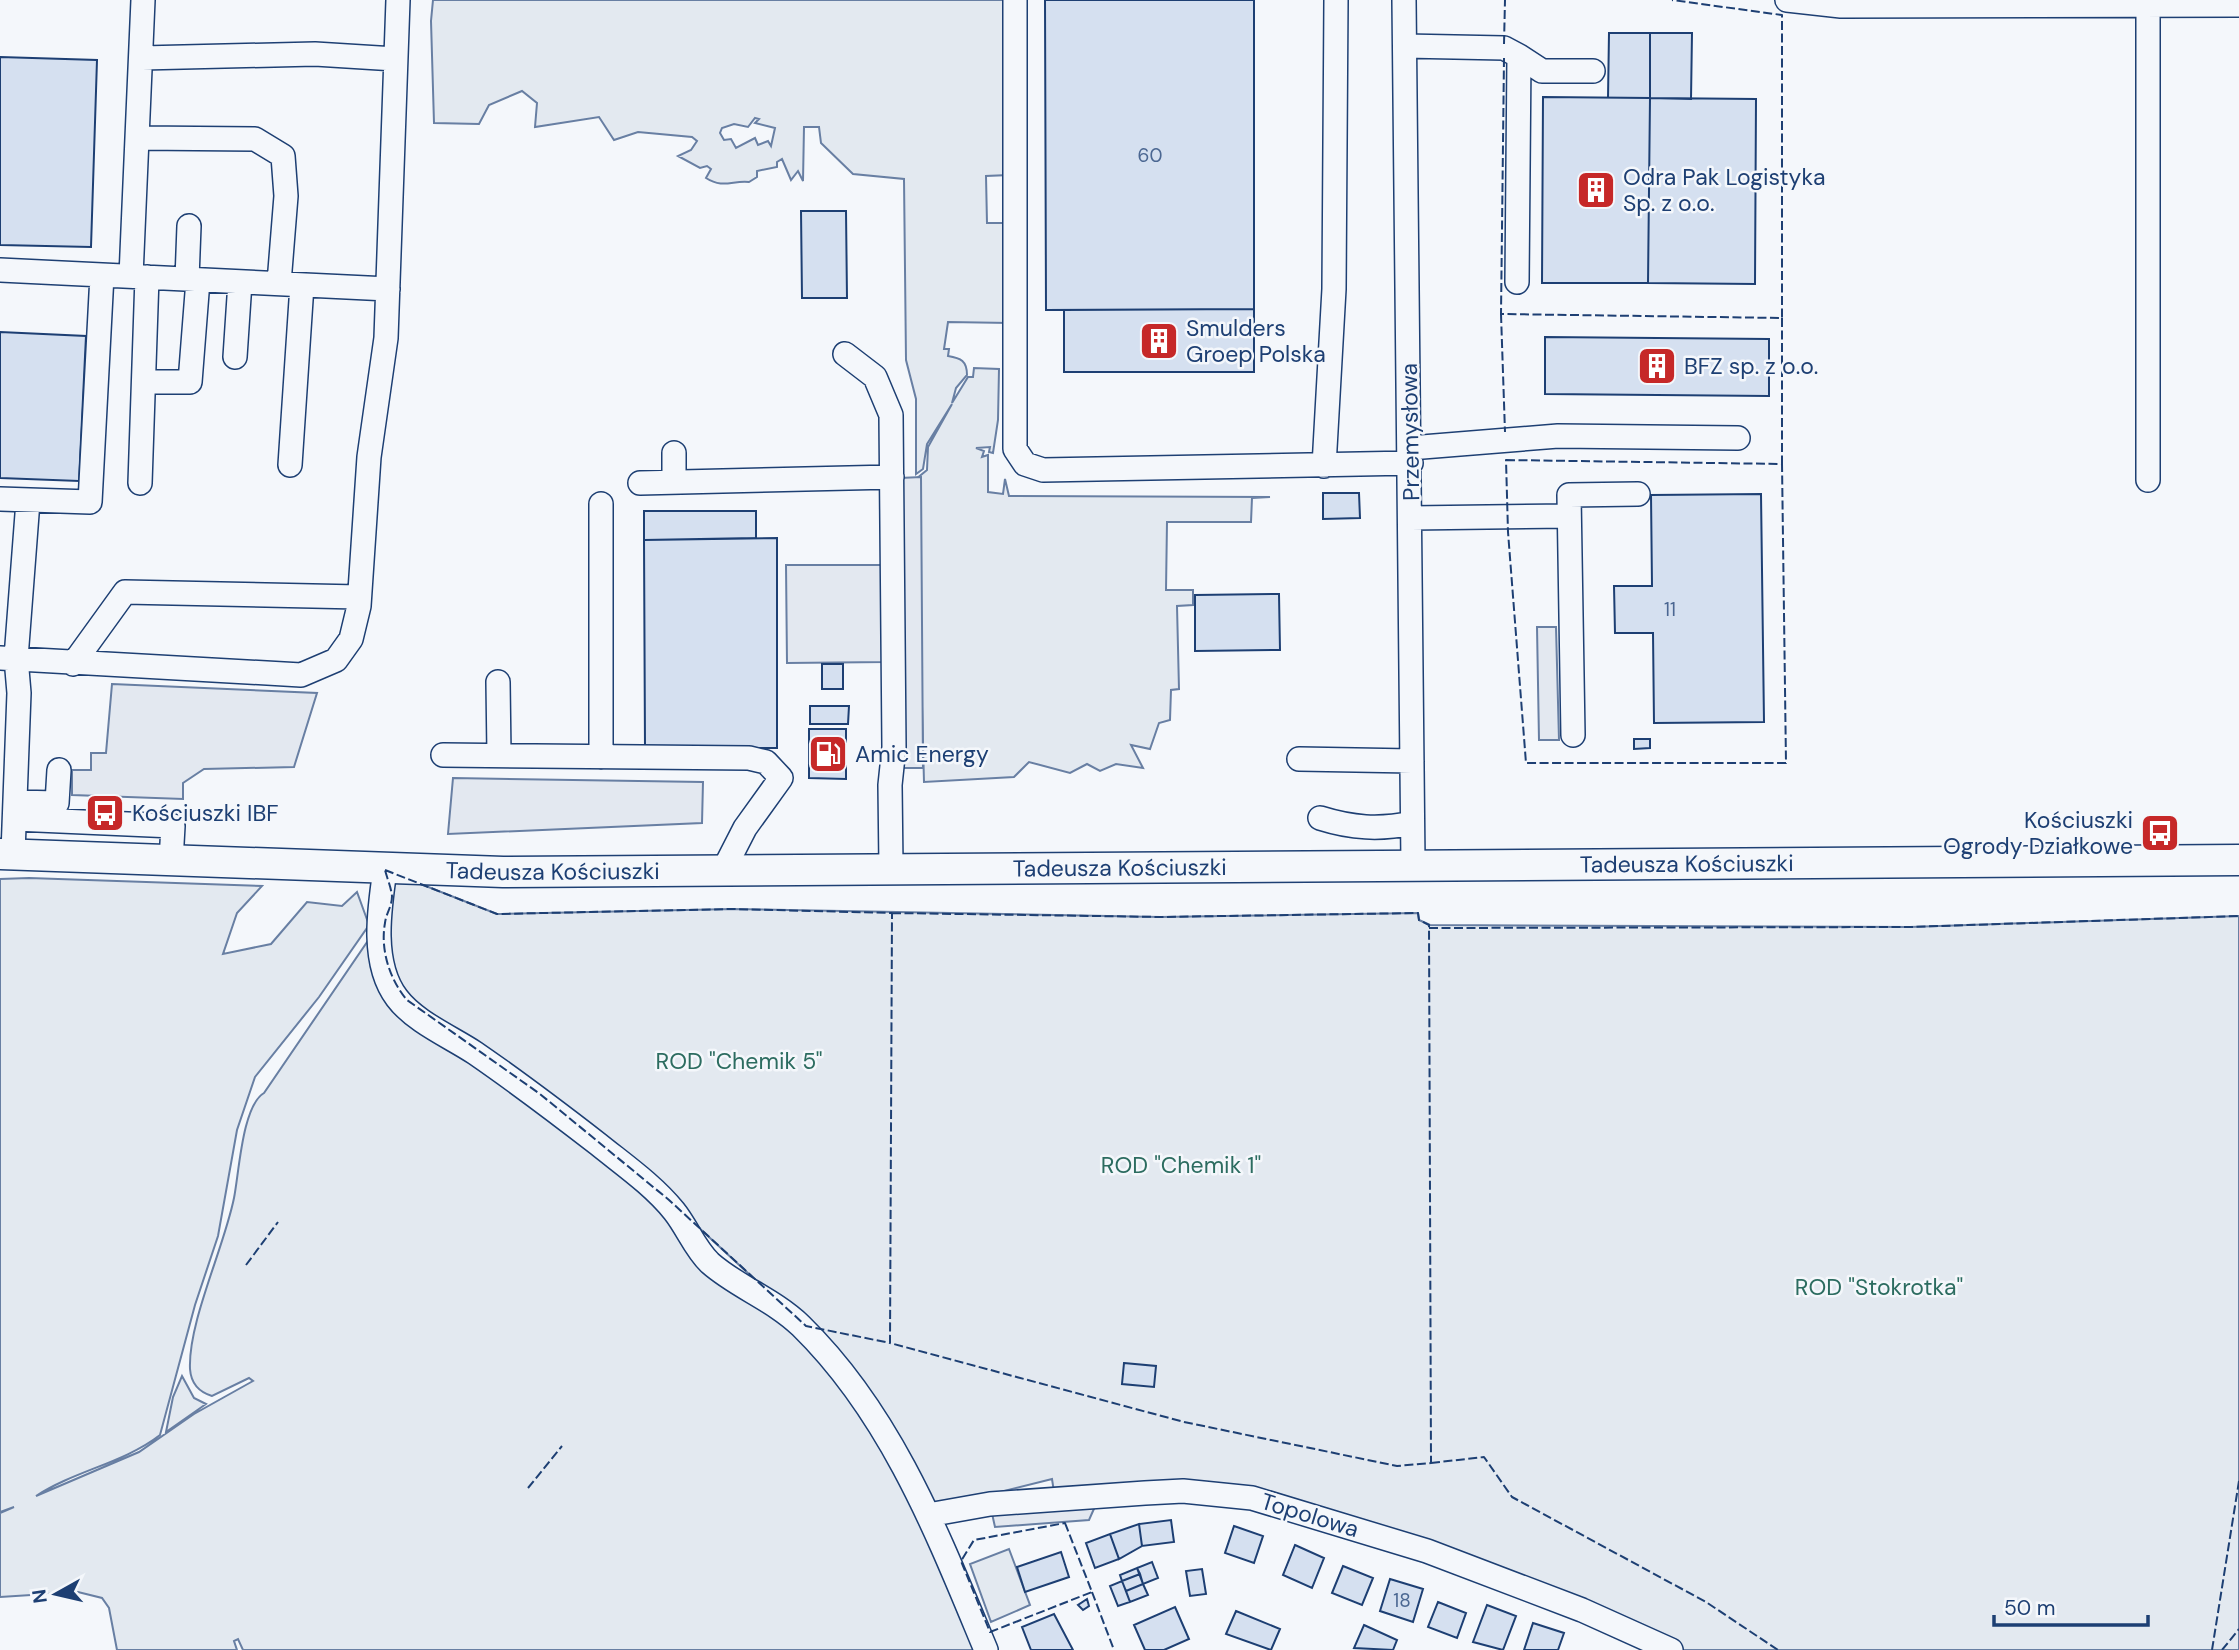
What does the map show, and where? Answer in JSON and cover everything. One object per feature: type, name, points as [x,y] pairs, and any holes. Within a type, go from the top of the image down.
[{"type":"main road","name":"Tadeusza Kościuszki","points":[[7,854],[385,870],[2239,860]]},
{"type":"street","points":[[140,484],[144,382],[139,277],[138,138],[143,0]]},
{"type":"street","points":[[8,658],[73,664],[301,675],[336,660],[351,639],[359,597],[369,457],[386,338],[398,0]]},
{"type":"street","points":[[1015,0],[1015,449],[1025,464],[1043,470],[1324,466],[1558,436],[1738,438]]},
{"type":"street","points":[[1324,466],[1334,289],[1336,0]]},
{"type":"street","name":"Przemysłowa","points":[[1404,0],[1413,863]]},
{"type":"street","points":[[1787,0],[1841,3],[2239,5]]},
{"type":"street","points":[[2148,5],[2148,480]]},
{"type":"street","points":[[1405,46],[1504,48],[1542,71],[1593,71]]},
{"type":"street","points":[[142,58],[315,54],[395,59]]},
{"type":"street","points":[[1517,282],[1518,56]]},
{"type":"street","points":[[138,138],[255,139],[283,156],[286,196],[279,283]]},
{"type":"street","points":[[144,382],[190,382],[192,279],[189,226]]},
{"type":"street","points":[[0,270],[388,289]]},
{"type":"street","points":[[0,499],[90,502],[102,275]]},
{"type":"street","points":[[235,357],[240,282]]},
{"type":"street","points":[[290,465],[302,285]]},
{"type":"street","points":[[845,354],[875,377],[891,415],[894,747],[890,785],[891,867]]},
{"type":"street","points":[[674,453],[674,482]]},
{"type":"street","points":[[640,483],[892,477]]},
{"type":"street","points":[[1573,735],[1569,495],[1638,494]]},
{"type":"street","points":[[7,854],[15,811],[8,658],[28,500]]},
{"type":"street","points":[[601,504],[601,757]]},
{"type":"street","points":[[1411,518],[1569,516]]},
{"type":"street","points":[[73,664],[125,592],[359,597]]},
{"type":"street","points":[[498,682],[499,755]]},
{"type":"street","points":[[443,755],[749,758],[766,762],[781,778],[745,828],[724,869]]},
{"type":"street","points":[[1299,759],[1412,761]]},
{"type":"street","points":[[15,811],[57,803],[59,770]]},
{"type":"street","points":[[15,811],[173,826],[171,860]]},
{"type":"street","points":[[1320,818],[1347,827],[1384,829],[1412,823]]},
{"type":"street","points":[[385,870],[380,904],[381,953],[387,981],[400,1002],[536,1096],[617,1159],[665,1200],[711,1264],[773,1302],[800,1325],[870,1407],[928,1515],[986,1650]]},
{"type":"street","name":"Topolowa","points":[[928,1515],[990,1504],[1158,1492],[1183,1491],[1252,1498],[1427,1551],[1582,1609],[1671,1650]]},
{"type":"green space","points":[[433,0],[1009,0],[1009,175],[986,176],[987,223],[1009,223],[1010,323],[948,322],[944,349],[949,349],[948,356],[962,361],[967,370],[967,375],[956,388],[952,403],[968,377],[973,377],[974,368],[999,369],[998,420],[993,453],[989,452],[990,447],[976,448],[984,451],[982,457],[988,455],[988,492],[1003,494],[1005,479],[1009,496],[1270,497],[1252,498],[1251,522],[1167,522],[1166,590],[1193,590],[1193,605],[1177,606],[1179,689],[1171,690],[1170,720],[1159,723],[1150,749],[1131,745],[1143,768],[1116,764],[1100,771],[1087,764],[1070,773],[1029,762],[1014,777],[924,782],[916,479],[927,470],[928,447],[952,404],[927,444],[923,469],[916,474],[916,399],[906,360],[904,179],[853,174],[821,143],[819,127],[804,127],[803,181],[798,171],[791,180],[782,159],[777,162],[777,167],[757,171],[757,177],[749,182],[718,183],[706,178],[711,169],[707,166],[700,168],[678,156],[691,150],[697,141],[692,137],[638,132],[614,140],[599,117],[535,127],[537,103],[522,91],[489,105],[479,124],[434,123],[431,21]],"holes":[[[755,118],[759,119],[755,123],[775,128],[771,146],[768,141],[758,145],[755,138],[736,148],[731,139],[724,140],[720,133],[722,128],[734,124],[748,127]]]},
{"type":"green space","points":[[385,870],[497,914],[732,909],[1160,917],[1418,913],[1419,920],[1430,925],[1910,927],[2239,916],[2239,1650],[1671,1650],[1252,1498],[1056,1505],[1052,1479],[928,1510],[895,1448],[777,1300],[669,1200],[407,1000],[390,971]]},
{"type":"green space","points":[[0,879],[262,886],[237,913],[223,954],[271,944],[307,902],[342,906],[357,892],[369,925],[319,997],[255,1077],[237,1130],[218,1236],[195,1305],[160,1435],[131,1453],[66,1480],[36,1496],[139,1452],[194,1414],[253,1381],[249,1378],[212,1396],[196,1386],[190,1369],[200,1307],[234,1198],[246,1126],[257,1100],[376,929],[379,977],[565,1124],[760,1300],[864,1403],[978,1650],[243,1650],[238,1639],[234,1641],[237,1650],[117,1650],[109,1608],[102,1598],[78,1592],[0,1597],[0,1513],[14,1507],[0,1512]]},
{"type":"green space","points":[[182,1376],[194,1398],[206,1404],[166,1432],[173,1397]]},
{"type":"green space","points":[[1009,1549],[1030,1605],[991,1622],[970,1564]]},
{"type":"shaded area","points":[[921,477],[923,768],[902,768],[900,478]]},
{"type":"shaded area","points":[[786,565],[885,565],[886,662],[787,663]]},
{"type":"shaded area","points":[[1537,627],[1556,627],[1559,740],[1539,740]]},
{"type":"shaded area","points":[[112,684],[317,693],[294,767],[204,769],[183,783],[183,799],[72,795],[72,770],[91,770],[91,753],[106,753]]},
{"type":"shaded area","points":[[453,778],[703,782],[702,823],[448,834]]},
{"type":"shaded area","points":[[1097,1502],[1089,1520],[995,1527],[991,1509]]},
{"type":"building","points":[[1045,0],[1254,0],[1254,309],[1046,310]]},
{"type":"building","points":[[1609,33],[1650,33],[1650,98],[1608,98]]},
{"type":"building","points":[[1650,33],[1692,33],[1691,99],[1650,98]]},
{"type":"building","points":[[0,57],[97,60],[91,247],[0,245]]},
{"type":"building","name":"Odra Pak Logistyka Sp. z o.o.","points":[[1543,97],[1650,98],[1648,283],[1542,283]]},
{"type":"building","points":[[1650,98],[1756,99],[1755,284],[1648,283]]},
{"type":"building","points":[[801,211],[846,211],[847,298],[802,298]]},
{"type":"building","name":"Smulders Groep Polska","points":[[1254,309],[1254,372],[1064,372],[1064,310]]},
{"type":"building","points":[[0,332],[86,336],[79,481],[0,478]]},
{"type":"building","name":"BFZ sp. z o.o.","points":[[1545,337],[1769,339],[1769,396],[1545,394]]},
{"type":"building","points":[[1323,493],[1359,493],[1360,518],[1323,519]]},
{"type":"building","points":[[1761,494],[1764,722],[1654,723],[1653,633],[1615,633],[1614,586],[1652,586],[1651,495]]},
{"type":"building","points":[[644,511],[756,511],[756,538],[644,540]]},
{"type":"building","points":[[777,538],[777,748],[645,748],[644,540]]},
{"type":"building","points":[[1279,594],[1280,650],[1195,651],[1195,595]]},
{"type":"building","points":[[822,664],[843,664],[843,689],[822,689]]},
{"type":"building","points":[[810,706],[849,706],[848,724],[810,724]]},
{"type":"building","name":"Amic Energy","points":[[809,729],[846,729],[846,779],[809,778]]},
{"type":"building","points":[[1634,739],[1650,739],[1650,748],[1634,749]]},
{"type":"building","points":[[1124,1363],[1156,1366],[1154,1387],[1122,1384]]},
{"type":"building","points":[[1171,1520],[1174,1542],[1142,1546],[1139,1524]]},
{"type":"building","points":[[1139,1524],[1142,1546],[1119,1559],[1110,1534]]},
{"type":"building","points":[[1234,1526],[1263,1536],[1254,1563],[1225,1553]]},
{"type":"building","points":[[1110,1534],[1119,1559],[1095,1568],[1086,1543]]},
{"type":"building","points":[[1295,1545],[1324,1558],[1312,1588],[1283,1575]]},
{"type":"building","points":[[1061,1552],[1069,1577],[1025,1592],[1017,1567]]},
{"type":"building","points":[[1152,1562],[1158,1578],[1143,1584],[1137,1568]]},
{"type":"building","points":[[1343,1566],[1373,1578],[1362,1605],[1332,1593]]},
{"type":"building","points":[[1137,1568],[1140,1574],[1122,1581],[1120,1575]]},
{"type":"building","points":[[1202,1569],[1206,1594],[1190,1596],[1186,1571]]},
{"type":"building","points":[[1140,1574],[1143,1584],[1126,1591],[1122,1581]]},
{"type":"building","points":[[1390,1579],[1423,1589],[1413,1622],[1380,1611]]},
{"type":"building","points":[[1122,1581],[1130,1602],[1118,1606],[1110,1586]]},
{"type":"building","points":[[1143,1584],[1148,1595],[1130,1602],[1126,1591]]},
{"type":"building","points":[[1087,1599],[1089,1606],[1083,1610],[1078,1605]]},
{"type":"building","points":[[1438,1602],[1466,1613],[1457,1638],[1428,1627]]},
{"type":"building","points":[[1487,1605],[1516,1616],[1503,1650],[1473,1642]]},
{"type":"building","points":[[1175,1607],[1189,1639],[1164,1650],[1145,1650],[1134,1625]]},
{"type":"building","points":[[1236,1611],[1280,1629],[1271,1650],[1226,1634]]},
{"type":"building","points":[[1054,1614],[1073,1650],[1031,1650],[1022,1627]]},
{"type":"building","points":[[1533,1623],[1564,1633],[1558,1650],[1524,1650]]},
{"type":"building","points":[[1364,1625],[1397,1640],[1393,1650],[1354,1648]]},
{"type":"fence","points":[[1504,44],[1505,0]]},
{"type":"fence","points":[[1504,58],[1501,314],[1782,318],[1782,15],[1672,0]]},
{"type":"fence","points":[[1501,314],[1505,432]]},
{"type":"fence","points":[[1782,318],[1782,464]]},
{"type":"fence","points":[[1506,460],[1782,464],[1786,763],[1526,763],[1508,532],[1506,460]]},
{"type":"fence","points":[[385,870],[497,914],[732,909],[892,913],[890,1343],[806,1326],[669,1200],[540,1094],[407,1000],[391,974],[385,954],[384,933],[392,896],[385,870]]},
{"type":"fence","points":[[892,913],[1160,917],[1418,913],[1419,920],[1429,925],[1431,1463],[1397,1466],[1184,1422],[890,1343],[892,913]]},
{"type":"fence","points":[[1429,928],[1910,927],[2239,916]]},
{"type":"fence","points":[[246,1265],[278,1222]]},
{"type":"fence","points":[[528,1488],[562,1446]]},
{"type":"fence","points":[[1431,1463],[1484,1457],[1512,1497],[1706,1602],[1778,1650]]},
{"type":"fence","points":[[2212,1650],[2239,1481]]},
{"type":"fence","points":[[1065,1523],[1092,1592],[990,1632],[961,1561],[974,1540],[1065,1523]]},
{"type":"fence","points":[[1092,1592],[1114,1650]]},
{"type":"fence","points":[[2222,1650],[2239,1629]]},
{"type":"place","name":"Odra Pak Logistyka Sp. z o.o.","points":[[1596,190]]},
{"type":"place","name":"Smulders Groep Polska","points":[[1159,341]]},
{"type":"place","name":"BFZ sp. z o.o.","points":[[1657,366]]},
{"type":"place","name":"Amic Energy","points":[[828,754]]},
{"type":"place","name":"Kościuszki IBF","points":[[105,813]]},
{"type":"place","name":"Kościuszki Ogrody Działkowe","points":[[2160,833]]},
{"type":"park label","name":"ROD \"Chemik 5\"","points":[[739,1061]]},
{"type":"park label","name":"ROD \"Chemik 1\"","points":[[1181,1165]]},
{"type":"park label","name":"ROD \"Stokrotka\"","points":[[1879,1287]]}]
